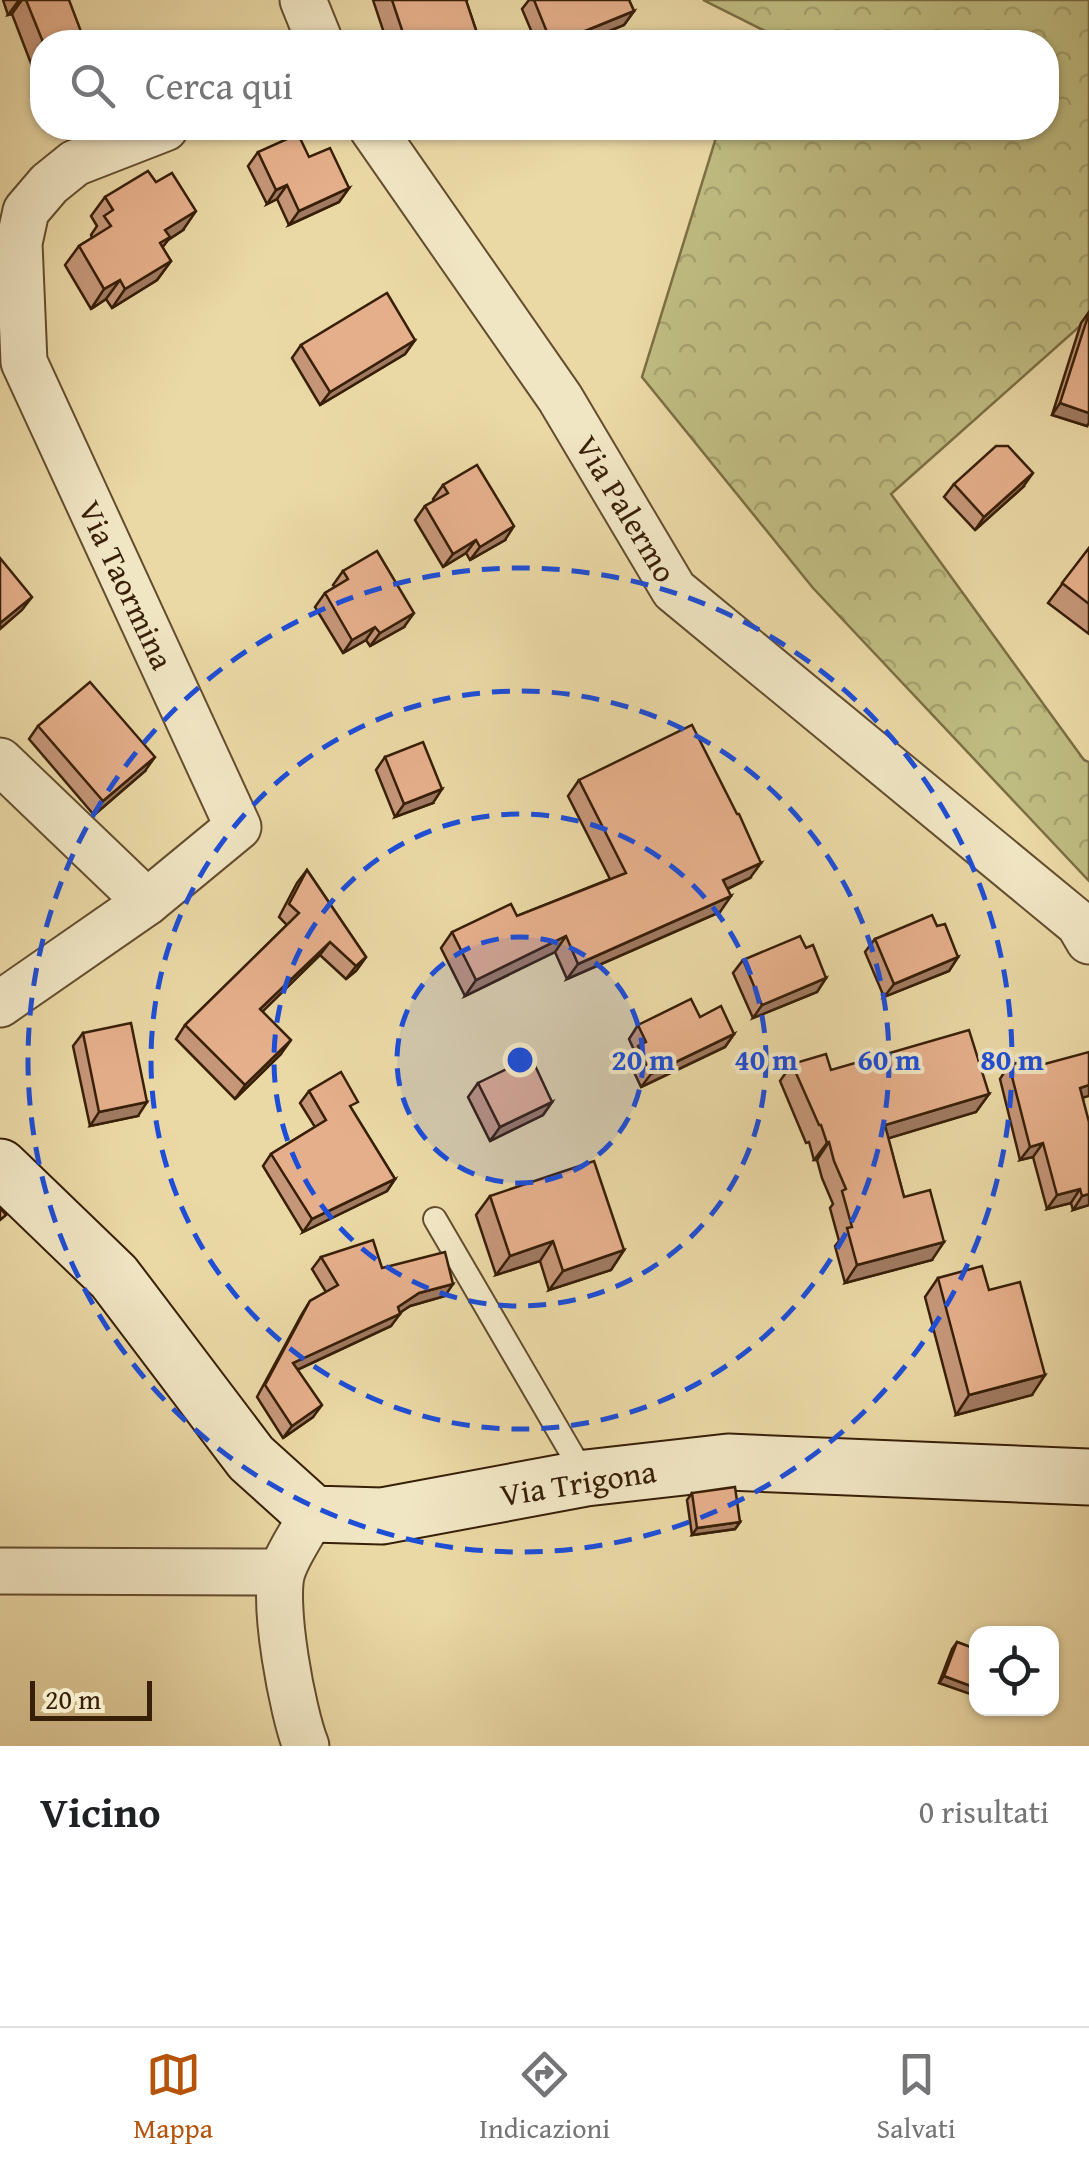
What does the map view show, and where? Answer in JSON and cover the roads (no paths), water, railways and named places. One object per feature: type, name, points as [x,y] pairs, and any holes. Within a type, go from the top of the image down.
[{"type":"street","points":[[304,0],[315,30]]},
{"type":"street","name":"Via Taormina","points":[[0,1004],[147,902],[238,826],[12,357],[18,243],[26,211],[49,184],[75,163],[135,140]]},
{"type":"street","name":"Via Palermo","points":[[380,140],[560,398],[674,590],[1079,924],[1089,941]]},
{"type":"street","points":[[0,761],[147,902]]},
{"type":"street","points":[[0,1168],[114,1277],[250,1458],[312,1514],[281,1572],[280,1619],[298,1726],[306,1746]]},
{"type":"street","name":"Via Trigona","points":[[312,1514],[382,1516],[586,1478],[728,1462],[1089,1477]]},
{"type":"street","points":[[0,1571],[281,1572]]},
{"type":"lane","points":[[435,1219],[586,1478]]}]
